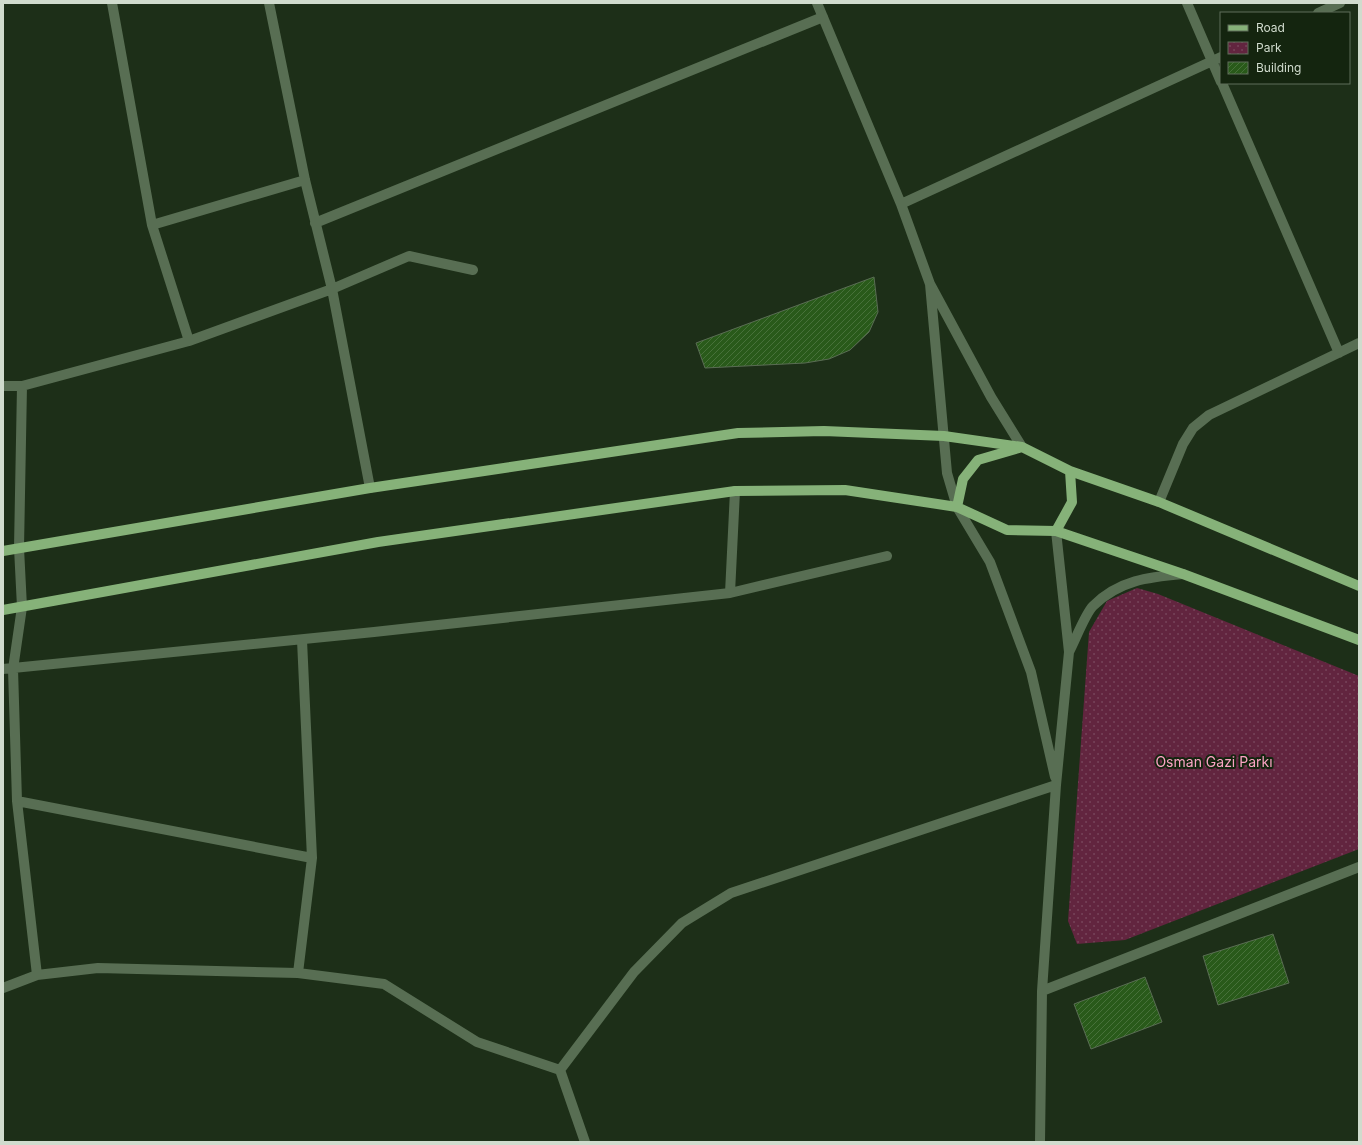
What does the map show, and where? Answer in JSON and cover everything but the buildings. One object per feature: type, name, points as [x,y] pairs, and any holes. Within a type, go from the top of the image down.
[{"type":"main road","points":[[3,551],[370,488],[738,432],[824,431],[944,436],[1022,447],[1070,471],[1159,502],[1359,586]]},
{"type":"main road","points":[[957,507],[963,479],[978,460],[1022,447]]},
{"type":"main road","points":[[1056,530],[1072,502],[1070,471]]},
{"type":"main road","points":[[3,610],[378,542],[735,491],[845,490],[957,507],[1007,530],[1056,530],[1183,574],[1359,640]]},
{"type":"street","points":[[112,3],[152,225],[189,341]]},
{"type":"street","points":[[269,3],[305,180],[332,289],[370,488]]},
{"type":"street","points":[[817,3],[901,204],[930,284],[991,397],[1022,447]]},
{"type":"street","points":[[1187,3],[1217,59],[1220,76]]},
{"type":"street","points":[[1320,12],[1340,3]]},
{"type":"street","points":[[315,223],[823,17]]},
{"type":"street","points":[[901,204],[1217,59]]},
{"type":"street","points":[[1222,84],[1339,353]]},
{"type":"street","points":[[152,225],[305,180]]},
{"type":"street","points":[[3,386],[22,386],[189,341],[332,289],[409,256],[474,270]]},
{"type":"street","points":[[930,284],[947,473],[957,507],[990,562],[1031,672],[1056,785]]},
{"type":"street","points":[[1159,502],[1183,444],[1193,428],[1209,415],[1359,343]]},
{"type":"street","points":[[22,386],[19,548],[22,607],[8,669],[17,800],[37,975]]},
{"type":"street","points":[[730,594],[735,491]]},
{"type":"street","points":[[1040,1142],[1042,991],[1056,785],[1069,652],[1056,530]]},
{"type":"street","points":[[8,669],[302,640],[730,594],[887,556]]},
{"type":"street","points":[[1069,652],[1092,607],[1115,589],[1145,578],[1183,574]]},
{"type":"street","points":[[298,973],[312,858],[302,640]]},
{"type":"street","points":[[560,1070],[634,972],[682,923],[731,893],[1056,785]]},
{"type":"street","points":[[17,800],[312,858]]},
{"type":"street","points":[[1042,991],[1359,867]]},
{"type":"street","points":[[3,988],[37,975],[98,968],[298,973],[384,984],[477,1042],[560,1070]]},
{"type":"street","points":[[560,1070],[585,1142]]},
{"type":"green space","name":"Osman Gazi Parkı","points":[[1137,588],[1158,594],[1359,676],[1359,849],[1125,940],[1077,944],[1068,921],[1089,632],[1107,601]]}]
